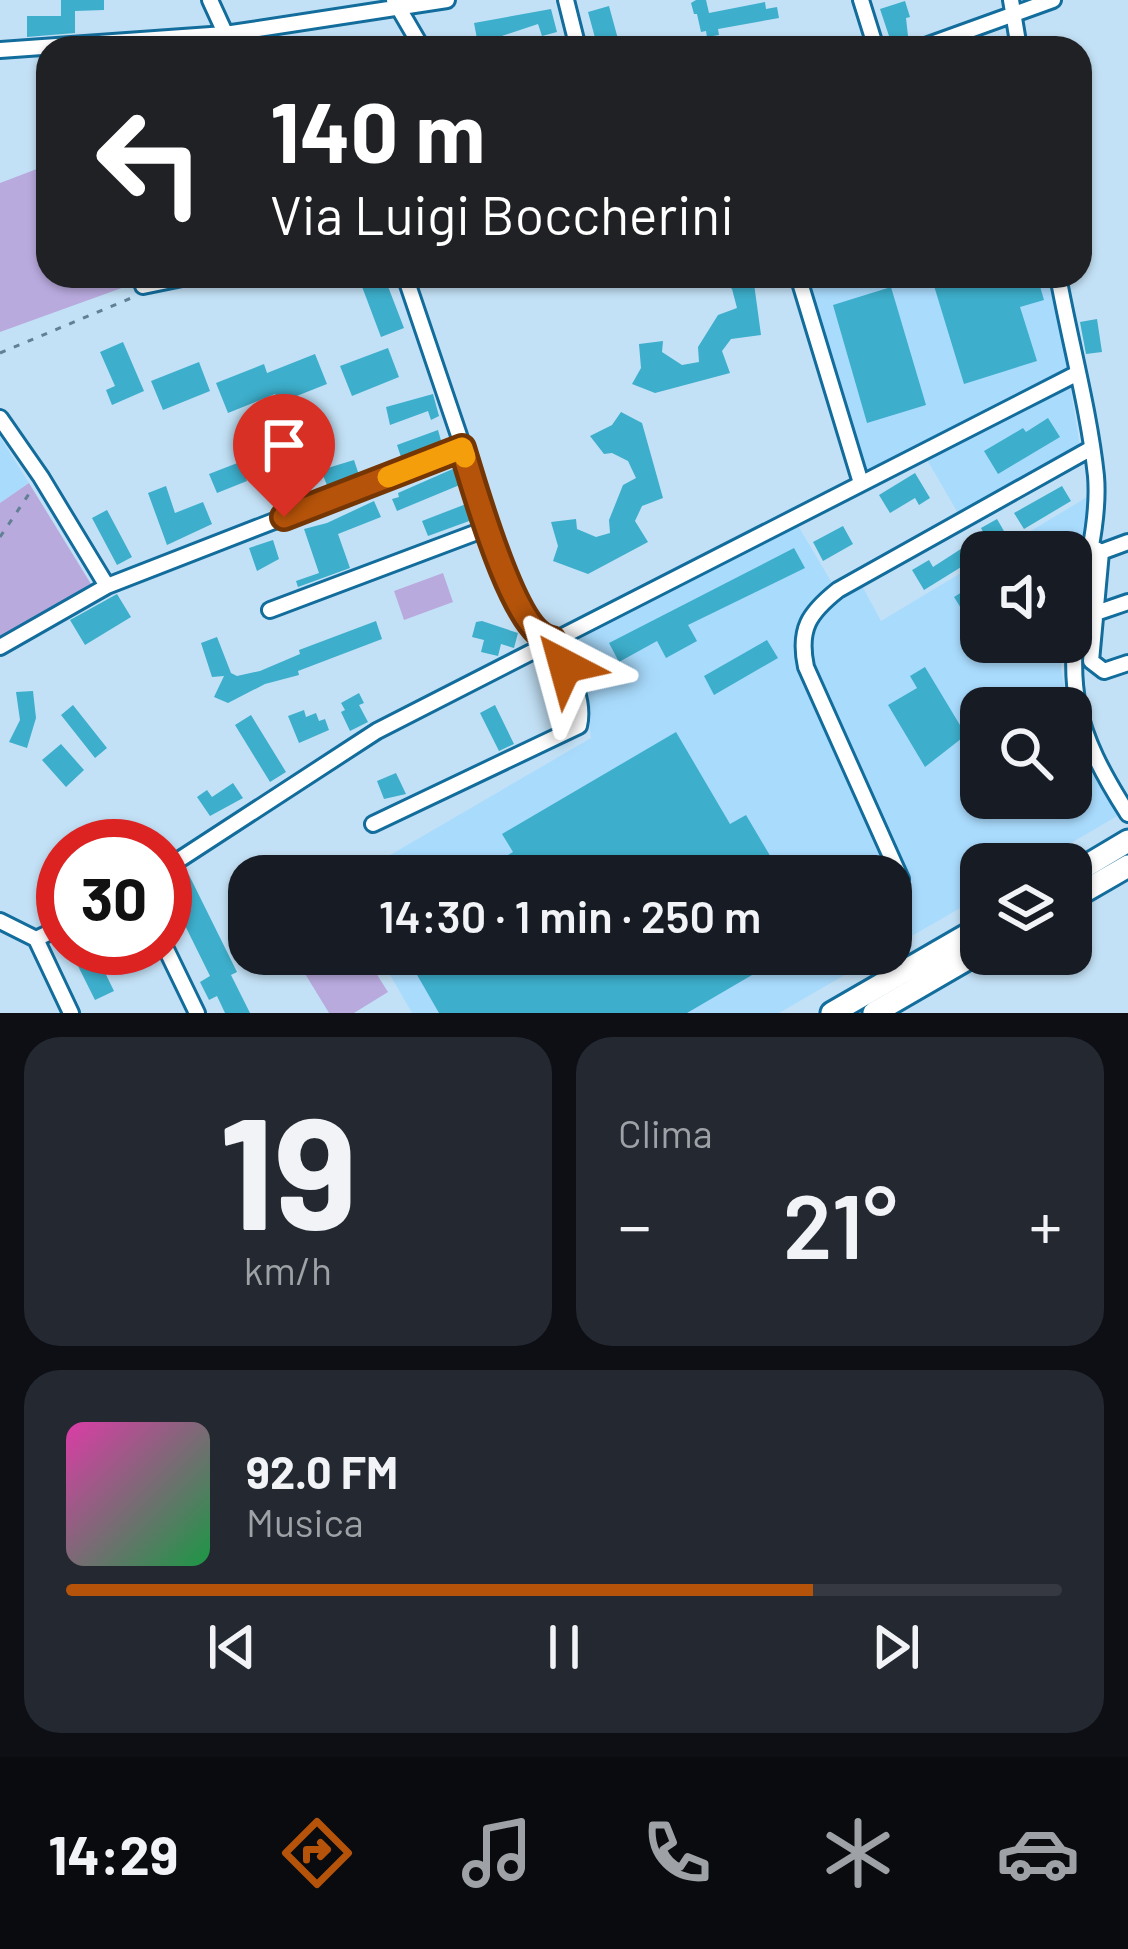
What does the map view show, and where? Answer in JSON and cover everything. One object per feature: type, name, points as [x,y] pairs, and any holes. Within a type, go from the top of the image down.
[{"type":"highway","points":[[1092,862],[1128,842]]},
{"type":"highway","points":[[1092,887],[1128,866]]},
{"type":"highway","points":[[832,1013],[960,939]]},
{"type":"highway","points":[[874,1013],[960,963]]},
{"type":"street","points":[[210,0],[226,36]]},
{"type":"street","points":[[250,36],[396,3],[447,0]]},
{"type":"street","points":[[566,0],[575,36]]},
{"type":"street","points":[[861,0],[872,36]]},
{"type":"street","points":[[947,36],[1012,7],[1053,0]]},
{"type":"street","points":[[396,3],[415,36]]},
{"type":"street","points":[[0,50],[36,49]]},
{"type":"street","points":[[409,288],[509,583],[533,630],[552,640]]},
{"type":"street","points":[[801,288],[861,483]]},
{"type":"street","points":[[1060,288],[1096,479],[1096,614],[1091,655],[1095,668],[1104,671],[1128,663]]},
{"type":"street","points":[[192,851],[377,731],[1076,374]]},
{"type":"street","points":[[0,418],[107,586]]},
{"type":"street","points":[[0,647],[107,586],[462,448]]},
{"type":"street","points":[[890,855],[806,667],[802,638],[811,611],[838,590],[1090,449]]},
{"type":"street","points":[[270,610],[488,528]]},
{"type":"street","points":[[1096,549],[1128,542]]},
{"type":"street","points":[[1096,549],[1075,637],[1077,708],[1086,743],[1128,814]]},
{"type":"street","points":[[1096,614],[1128,602]]},
{"type":"street","points":[[373,824],[579,726],[578,692],[552,640]]},
{"type":"street","points":[[0,921],[36,940]]},
{"type":"street","points":[[53,975],[71,1013]]},
{"type":"street","points":[[179,975],[197,1013]]},
{"type":"path","points":[[0,353],[134,299],[142,288]]},
{"type":"path","points":[[0,537],[41,477]]},
{"type":"shaded area","points":[[36,169],[36,288],[122,288],[0,332],[0,183]]},
{"type":"shaded area","points":[[806,288],[1054,288],[1080,446],[958,513],[926,458],[868,487]]},
{"type":"shaded area","points":[[0,437],[29,483],[0,503]]},
{"type":"shaded area","points":[[29,483],[91,584],[0,639],[0,503]]},
{"type":"shaded area","points":[[1087,497],[1087,531],[1031,531]]},
{"type":"shaded area","points":[[797,524],[838,593],[860,582],[881,621],[960,574],[960,663],[1061,663],[1064,687],[960,687],[960,819],[1092,819],[1092,763],[1119,815],[1071,843],[960,843],[960,908],[912,936],[912,855],[390,855],[591,738],[585,690],[558,642]]},
{"type":"shaded area","points":[[443,573],[453,602],[404,620],[394,591]]},
{"type":"shaded area","points":[[306,975],[377,975],[388,992],[354,1013],[329,1013]]},
{"type":"shaded area","points":[[390,975],[845,975],[779,1013],[412,1013]]},
{"type":"building","points":[[61,0],[104,0],[104,10],[75,11],[75,33],[27,37],[27,16],[61,16]]},
{"type":"building","points":[[706,0],[709,13],[765,2],[766,9],[777,7],[779,18],[718,29],[719,35],[707,36],[691,3]]},
{"type":"building","points":[[905,1],[910,17],[906,18],[908,36],[889,36],[880,9]]},
{"type":"building","points":[[609,6],[617,36],[595,36],[588,12]]},
{"type":"building","points":[[551,9],[557,32],[542,36],[538,24],[502,36],[476,36],[474,23]]},
{"type":"building","points":[[363,288],[389,288],[404,328],[381,337]]},
{"type":"building","points":[[755,288],[761,335],[731,339],[722,351],[730,373],[655,393],[632,384],[641,368],[639,344],[663,341],[662,352],[682,365],[699,362],[698,347],[718,315],[737,308],[732,289]]},
{"type":"building","points":[[891,288],[926,405],[867,423],[833,305]]},
{"type":"building","points":[[935,288],[1040,288],[1044,300],[1020,307],[1037,361],[964,384]]},
{"type":"building","points":[[1097,319],[1102,352],[1086,354],[1080,322]]},
{"type":"building","points":[[123,342],[144,391],[112,405],[106,390],[115,386],[100,352]]},
{"type":"building","points":[[388,348],[399,377],[352,396],[340,366]]},
{"type":"building","points":[[315,354],[327,384],[279,403],[275,394],[228,413],[216,383],[264,364],[267,373]]},
{"type":"building","points":[[199,362],[210,391],[163,410],[151,381]]},
{"type":"building","points":[[433,394],[439,416],[431,420],[428,411],[390,425],[386,407]]},
{"type":"building","points":[[621,412],[642,423],[663,498],[642,506],[635,521],[648,542],[588,574],[553,561],[558,546],[551,522],[576,519],[577,529],[596,537],[610,533],[609,520],[623,485],[636,478],[628,461],[604,454],[590,436],[612,425]]},
{"type":"building","points":[[1048,418],[1060,437],[998,474],[984,451]]},
{"type":"building","points":[[438,430],[442,444],[401,457],[397,445]]},
{"type":"building","points":[[354,460],[359,475],[328,488],[321,470]]},
{"type":"building","points":[[240,462],[247,481],[217,493],[209,474]]},
{"type":"building","points":[[455,468],[462,484],[397,511],[392,499],[398,493]]},
{"type":"building","points":[[915,473],[930,498],[919,505],[915,498],[890,513],[879,495]]},
{"type":"building","points":[[166,486],[175,513],[203,502],[212,524],[167,545],[148,493]]},
{"type":"building","points":[[1062,486],[1071,501],[1024,529],[1014,513]]},
{"type":"building","points":[[374,501],[381,517],[338,534],[350,568],[298,587],[296,581],[319,573],[304,529]]},
{"type":"building","points":[[466,504],[472,520],[428,536],[422,521]]},
{"type":"building","points":[[107,510],[132,557],[117,565],[92,518]]},
{"type":"building","points":[[997,519],[1004,531],[982,531]]},
{"type":"building","points":[[843,526],[853,544],[823,561],[813,542]]},
{"type":"building","points":[[273,540],[279,559],[257,571],[249,548]]},
{"type":"building","points":[[794,548],[805,568],[688,625],[697,641],[666,658],[657,641],[619,662],[609,643]]},
{"type":"building","points":[[960,550],[960,568],[924,590],[912,570],[929,560],[933,567]]},
{"type":"building","points":[[117,594],[131,617],[85,645],[70,620]]},
{"type":"building","points":[[376,621],[382,639],[228,703],[214,697],[224,676],[212,677],[201,643],[217,637],[231,673],[237,676],[260,671],[300,654],[299,650]]},
{"type":"building","points":[[476,622],[518,633],[514,648],[501,644],[498,656],[481,652],[484,640],[472,637]]},
{"type":"building","points":[[767,640],[778,658],[714,695],[704,676]]},
{"type":"building","points":[[925,667],[960,725],[960,740],[925,767],[888,705],[917,688],[910,676]]},
{"type":"building","points":[[33,691],[36,718],[27,748],[9,742],[20,720],[16,692]]},
{"type":"building","points":[[359,693],[368,722],[350,731],[341,703]]},
{"type":"building","points":[[73,705],[107,748],[95,758],[61,715]]},
{"type":"building","points":[[495,705],[514,744],[499,751],[480,713]]},
{"type":"building","points":[[304,710],[306,717],[316,713],[319,721],[325,719],[329,730],[299,743],[288,716]]},
{"type":"building","points":[[251,715],[286,772],[270,782],[235,725]]},
{"type":"building","points":[[676,732],[730,824],[746,815],[770,855],[508,855],[513,852],[502,834]]},
{"type":"building","points":[[61,744],[84,770],[66,787],[42,760]]},
{"type":"building","points":[[396,773],[406,794],[384,799],[377,781]]},
{"type":"building","points":[[233,783],[243,798],[210,816],[197,797],[207,790],[212,797]]},
{"type":"building","points":[[192,881],[228,954],[228,975],[250,1013],[225,1013],[217,996],[209,1000],[200,982],[210,976],[192,940]]},
{"type":"building","points":[[82,975],[106,975],[114,991],[95,1000]]},
{"type":"building","points":[[417,975],[752,975],[687,1013],[439,1013]]},
{"type":"slow traffic","points":[[388,477],[462,448],[465,457]]},
{"type":"route","points":[[284,517],[462,448],[509,583],[533,630],[552,640],[565,666]]}]
